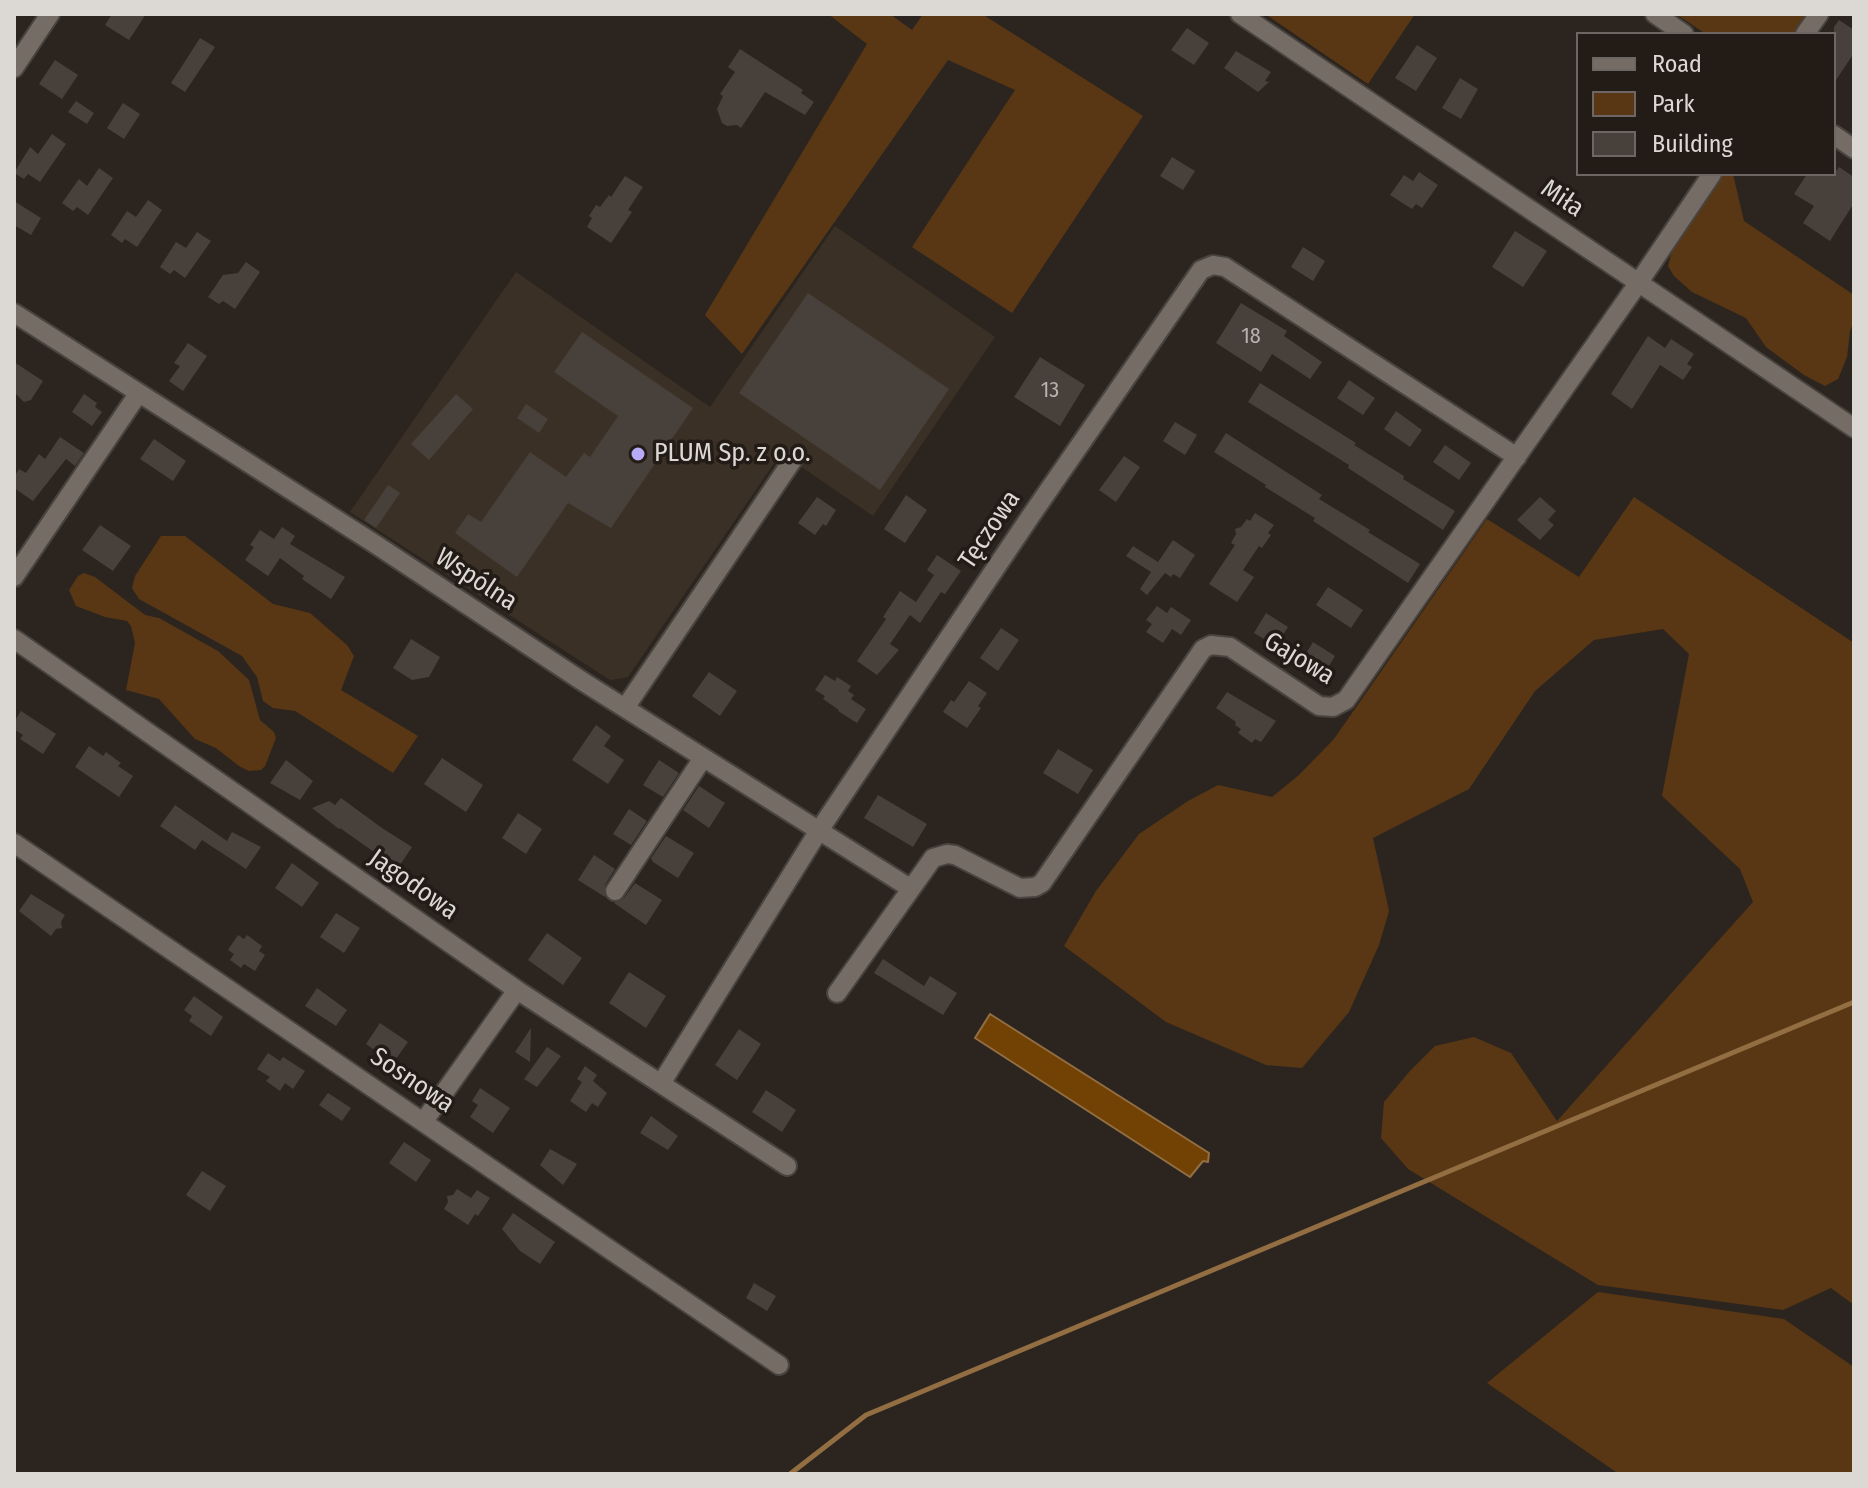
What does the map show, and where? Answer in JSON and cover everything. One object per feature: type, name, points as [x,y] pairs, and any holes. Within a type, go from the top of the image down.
[{"type":"street","points":[[14,68],[50,14]]},
{"type":"street","name":"Miła","points":[[1240,14],[1854,428]]},
{"type":"street","points":[[1655,14],[1681,32]]},
{"type":"street","points":[[1806,32],[1819,14]]},
{"type":"street","points":[[1836,136],[1854,149]]},
{"type":"street","name":"Gajowa","points":[[837,993],[933,858],[947,854],[1020,888],[1042,883],[1196,655],[1211,645],[1230,647],[1319,706],[1333,707],[1346,700],[1711,176]]},
{"type":"street","name":"Tęczowa","points":[[662,1082],[818,832],[1201,270],[1213,265],[1225,267],[1517,457]]},
{"type":"street","name":"Wspólna","points":[[14,313],[818,832],[910,888]]},
{"type":"street","points":[[14,577],[138,394]]},
{"type":"street","points":[[625,708],[792,461]]},
{"type":"street","name":"Jagodowa","points":[[14,639],[517,990],[787,1166]]},
{"type":"street","points":[[615,891],[703,758]]},
{"type":"street","name":"Sosnowa","points":[[14,843],[779,1365]]},
{"type":"street","points":[[424,1121],[517,990]]},
{"type":"shaded area","points":[[835,226],[995,337],[873,516],[781,453],[628,677],[610,680],[350,512],[516,272],[710,407]]},
{"type":"shaded area","points":[[990,1014],[1209,1153],[1208,1162],[1203,1161],[1190,1177],[975,1038]]},
{"type":"green space","points":[[828,14],[890,14],[912,30],[923,14],[982,14],[1143,116],[1012,313],[912,247],[1015,90],[948,60],[742,354],[705,315],[867,44]]},
{"type":"green space","points":[[1265,14],[1415,14],[1368,84]]},
{"type":"green space","points":[[1676,14],[1808,14],[1795,32],[1703,32]]},
{"type":"green space","points":[[1722,176],[1733,176],[1744,221],[1854,295],[1854,320],[1847,357],[1838,379],[1825,386],[1804,375],[1766,347],[1746,318],[1692,292],[1668,266],[1674,243]]},
{"type":"green space","points":[[1634,497],[1854,643],[1854,1305],[1831,1288],[1783,1310],[1598,1285],[1408,1169],[1381,1138],[1384,1102],[1409,1072],[1435,1046],[1474,1037],[1511,1053],[1557,1121],[1753,902],[1740,869],[1662,796],[1689,654],[1663,629],[1594,640],[1535,691],[1469,789],[1373,838],[1389,911],[1379,945],[1349,1012],[1302,1068],[1266,1065],[1166,1022],[1064,946],[1096,891],[1139,834],[1218,785],[1272,797],[1299,775],[1334,739],[1487,519],[1579,577]]},
{"type":"green space","points":[[161,536],[185,536],[273,604],[310,613],[347,645],[354,656],[341,690],[418,736],[393,773],[295,711],[273,708],[263,701],[257,677],[242,656],[139,599],[132,588],[135,576]]},
{"type":"green space","points":[[84,573],[95,577],[145,615],[159,618],[218,651],[249,680],[260,720],[274,732],[276,738],[261,770],[249,771],[216,748],[195,739],[159,699],[126,690],[135,643],[131,626],[127,621],[76,606],[69,590],[78,576]]},
{"type":"green space","points":[[1598,1292],[1784,1319],[1854,1367],[1854,1474],[1619,1474],[1487,1383]]},
{"type":"building","points":[[112,14],[146,14],[129,40],[105,25]]},
{"type":"building","points":[[1839,20],[1854,30],[1854,53],[1836,80],[1836,32],[1834,27]]},
{"type":"building","points":[[1187,28],[1209,43],[1194,65],[1171,50]]},
{"type":"building","points":[[200,38],[215,47],[185,92],[171,83]]},
{"type":"building","points":[[1417,45],[1437,58],[1416,91],[1395,78]]},
{"type":"building","points":[[740,49],[803,90],[801,93],[814,102],[805,115],[765,92],[741,128],[722,123],[717,109],[723,96],[720,94],[735,72],[728,67]]},
{"type":"building","points":[[1236,51],[1271,72],[1265,81],[1269,82],[1258,92],[1224,68]]},
{"type":"building","points":[[55,60],[78,75],[62,99],[39,84]]},
{"type":"building","points":[[1460,78],[1478,89],[1461,119],[1442,108]]},
{"type":"building","points":[[76,101],[94,113],[87,124],[68,112]]},
{"type":"building","points":[[123,103],[140,114],[124,139],[107,128]]},
{"type":"building","points":[[52,134],[66,144],[40,182],[28,174],[24,179],[14,173],[30,147],[38,154]]},
{"type":"building","points":[[1172,157],[1195,171],[1183,190],[1160,176]]},
{"type":"building","points":[[1839,167],[1854,177],[1854,203],[1830,241],[1803,223],[1814,206],[1794,194],[1806,176],[1836,176]]},
{"type":"building","points":[[99,168],[113,178],[88,215],[77,207],[73,211],[62,203],[79,179],[87,186]]},
{"type":"building","points":[[1419,172],[1438,185],[1422,208],[1416,204],[1412,209],[1390,195],[1404,175],[1413,181]]},
{"type":"building","points":[[625,176],[643,187],[628,210],[632,212],[611,243],[587,227],[592,218],[589,216],[596,205],[600,207],[609,195],[611,197]]},
{"type":"building","points":[[148,200],[162,210],[137,247],[125,239],[122,243],[111,235],[127,211],[136,217]]},
{"type":"building","points":[[14,201],[41,218],[31,235],[14,225]]},
{"type":"building","points":[[1515,231],[1547,251],[1523,287],[1492,267]]},
{"type":"building","points":[[197,232],[211,241],[185,278],[174,270],[170,274],[160,267],[176,242],[186,248]]},
{"type":"building","points":[[1303,247],[1325,261],[1313,281],[1291,267]]},
{"type":"building","points":[[246,262],[260,272],[235,309],[223,301],[219,304],[208,297],[223,275],[238,273]]},
{"type":"building","points":[[808,293],[949,389],[880,490],[739,393]]},
{"type":"building","points":[[1241,303],[1287,331],[1284,336],[1322,362],[1310,379],[1272,354],[1261,372],[1216,343]]},
{"type":"building","name":"PLUM Sp. z o.o.","points":[[582,332],[693,408],[611,528],[568,503],[517,577],[455,533],[468,514],[481,522],[530,452],[566,477],[584,453],[590,457],[618,416],[554,372]]},
{"type":"building","points":[[1648,336],[1665,348],[1671,339],[1694,354],[1687,364],[1692,367],[1683,380],[1660,365],[1632,409],[1611,394]]},
{"type":"building","points":[[188,343],[207,356],[183,391],[169,381],[180,366],[174,363]]},
{"type":"building","points":[[1040,357],[1085,385],[1060,426],[1014,397]]},
{"type":"building","points":[[14,362],[43,381],[31,400],[24,402],[14,392]]},
{"type":"building","points":[[1349,380],[1375,398],[1363,415],[1337,398]]},
{"type":"building","points":[[1260,383],[1356,443],[1354,445],[1404,476],[1403,479],[1455,511],[1443,530],[1348,468],[1349,465],[1248,402]]},
{"type":"building","points":[[84,394],[97,403],[95,407],[102,412],[92,426],[72,412]]},
{"type":"building","points":[[456,394],[473,409],[429,460],[411,444]]},
{"type":"building","points":[[526,404],[548,419],[539,433],[517,418]]},
{"type":"building","points":[[1396,411],[1422,430],[1410,447],[1384,429]]},
{"type":"building","points":[[1175,422],[1197,435],[1185,455],[1163,441]]},
{"type":"building","points":[[1226,433],[1322,495],[1319,499],[1420,564],[1408,583],[1214,452]]},
{"type":"building","points":[[60,437],[84,453],[75,466],[66,459],[33,501],[14,488],[14,477],[19,469],[26,473],[39,454],[45,459]]},
{"type":"building","points":[[154,439],[186,461],[173,481],[140,459]]},
{"type":"building","points":[[1445,445],[1471,463],[1459,480],[1433,462]]},
{"type":"building","points":[[1124,456],[1140,467],[1116,502],[1099,490]]},
{"type":"building","points":[[388,485],[400,493],[376,528],[364,520]]},
{"type":"building","points":[[906,495],[927,510],[905,543],[884,529]]},
{"type":"building","points":[[817,497],[836,510],[826,526],[823,524],[815,535],[798,523]]},
{"type":"building","points":[[1540,497],[1556,511],[1548,520],[1554,525],[1540,540],[1517,520]]},
{"type":"building","points":[[1255,513],[1274,525],[1268,533],[1271,535],[1262,548],[1259,546],[1243,570],[1254,577],[1237,602],[1209,584],[1235,545],[1231,543],[1235,529],[1247,519],[1250,521]]},
{"type":"building","points":[[100,525],[131,546],[113,571],[82,550]]},
{"type":"building","points":[[282,527],[295,536],[290,544],[345,577],[331,599],[302,579],[304,576],[280,558],[268,576],[245,560],[260,530],[274,539]]},
{"type":"building","points":[[1173,540],[1195,555],[1180,578],[1165,573],[1147,595],[1140,589],[1151,572],[1126,556],[1133,546],[1158,562]]},
{"type":"building","points":[[937,555],[961,571],[945,594],[941,592],[920,623],[910,615],[890,644],[899,650],[877,675],[857,661],[886,619],[883,617],[900,591],[916,602],[934,575],[927,570]]},
{"type":"building","points":[[1328,587],[1363,610],[1351,628],[1316,605]]},
{"type":"building","points":[[1157,606],[1167,613],[1171,607],[1191,620],[1181,635],[1172,629],[1163,643],[1146,632],[1152,624],[1146,620]]},
{"type":"building","points":[[1266,613],[1288,627],[1276,646],[1254,633]]},
{"type":"building","points":[[1001,628],[1019,640],[998,671],[980,658]]},
{"type":"building","points":[[411,639],[440,657],[429,677],[412,680],[393,668]]},
{"type":"building","points":[[1313,642],[1335,656],[1323,676],[1301,662]]},
{"type":"building","points":[[709,672],[737,691],[720,716],[692,696]]},
{"type":"building","points":[[825,675],[835,681],[837,677],[851,686],[848,691],[854,695],[851,699],[866,709],[857,723],[815,690]]},
{"type":"building","points":[[969,681],[987,693],[967,728],[943,712]]},
{"type":"building","points":[[1227,692],[1276,721],[1261,742],[1255,739],[1252,743],[1238,733],[1241,729],[1235,725],[1236,722],[1216,708]]},
{"type":"building","points":[[21,711],[56,734],[43,754],[20,739],[23,735],[14,729],[14,722]]},
{"type":"building","points":[[596,725],[611,736],[604,746],[624,760],[608,784],[572,760]]},
{"type":"building","points":[[89,746],[103,756],[106,752],[121,763],[118,766],[133,776],[119,797],[75,767]]},
{"type":"building","points":[[1058,749],[1093,770],[1078,794],[1043,773]]},
{"type":"building","points":[[442,758],[483,785],[466,812],[424,784]]},
{"type":"building","points":[[286,760],[313,781],[300,800],[270,783]]},
{"type":"building","points":[[659,760],[679,773],[663,797],[643,785]]},
{"type":"building","points":[[699,786],[725,803],[709,828],[683,810]]},
{"type":"building","points":[[878,795],[927,824],[913,847],[864,818]]},
{"type":"building","points":[[341,798],[412,847],[400,865],[383,854],[381,857],[312,808],[329,801],[335,805]]},
{"type":"building","points":[[175,805],[227,841],[232,832],[261,847],[246,869],[202,840],[195,850],[160,826]]},
{"type":"building","points":[[629,809],[647,821],[631,845],[613,834]]},
{"type":"building","points":[[518,813],[542,829],[526,854],[502,838]]},
{"type":"building","points":[[666,836],[694,853],[678,878],[651,858]]},
{"type":"building","points":[[594,855],[615,869],[605,885],[605,897],[578,880]]},
{"type":"building","points":[[292,863],[319,883],[302,907],[275,888]]},
{"type":"building","points":[[635,883],[662,900],[646,925],[614,903],[624,898]]},
{"type":"building","points":[[31,894],[65,915],[62,928],[56,929],[51,936],[19,911]]},
{"type":"building","points":[[336,913],[360,928],[344,953],[320,937]]},
{"type":"building","points":[[547,933],[582,958],[563,985],[528,960]]},
{"type":"building","points":[[238,935],[244,939],[247,935],[262,946],[259,951],[265,955],[255,971],[244,964],[241,968],[230,960],[234,954],[228,950]]},
{"type":"building","points":[[883,959],[924,986],[930,976],[957,993],[943,1015],[874,973]]},
{"type":"building","points":[[629,972],[666,996],[646,1028],[609,1003]]},
{"type":"building","points":[[317,988],[347,1010],[336,1026],[305,1006]]},
{"type":"building","points":[[194,996],[223,1017],[211,1036],[189,1021],[192,1016],[184,1010]]},
{"type":"building","points":[[380,1023],[408,1042],[393,1063],[366,1044]]},
{"type":"building","points":[[531,1028],[530,1062],[515,1052]]},
{"type":"building","points":[[739,1029],[761,1044],[737,1080],[715,1065]]},
{"type":"building","points":[[547,1047],[561,1056],[537,1087],[524,1079]]},
{"type":"building","points":[[268,1053],[280,1061],[283,1057],[305,1071],[293,1089],[285,1083],[280,1091],[266,1081],[270,1077],[257,1069]]},
{"type":"building","points":[[585,1066],[597,1075],[593,1081],[607,1093],[598,1107],[592,1103],[586,1112],[570,1101],[582,1082],[577,1079]]},
{"type":"building","points":[[480,1088],[510,1108],[493,1133],[470,1117],[478,1105],[472,1101]]},
{"type":"building","points":[[766,1090],[796,1110],[782,1132],[752,1112]]},
{"type":"building","points":[[328,1093],[351,1108],[342,1121],[319,1105]]},
{"type":"building","points":[[651,1116],[678,1136],[668,1150],[640,1133]]},
{"type":"building","points":[[404,1142],[431,1160],[416,1182],[389,1163]]},
{"type":"building","points":[[550,1149],[577,1164],[563,1185],[540,1165]]},
{"type":"building","points":[[202,1171],[226,1186],[210,1211],[186,1195]]},
{"type":"building","points":[[457,1189],[471,1198],[477,1190],[490,1198],[468,1225],[444,1209],[447,1196],[453,1195]]},
{"type":"building","points":[[513,1213],[555,1242],[540,1264],[520,1251],[502,1229]]},
{"type":"building","points":[[754,1283],[776,1296],[767,1311],[746,1298]]},
{"type":"waterway","points":[[790,1474],[866,1415],[1854,1002]]},
{"type":"place","name":"PLUM Sp. z o.o.","points":[[638,454]]}]
